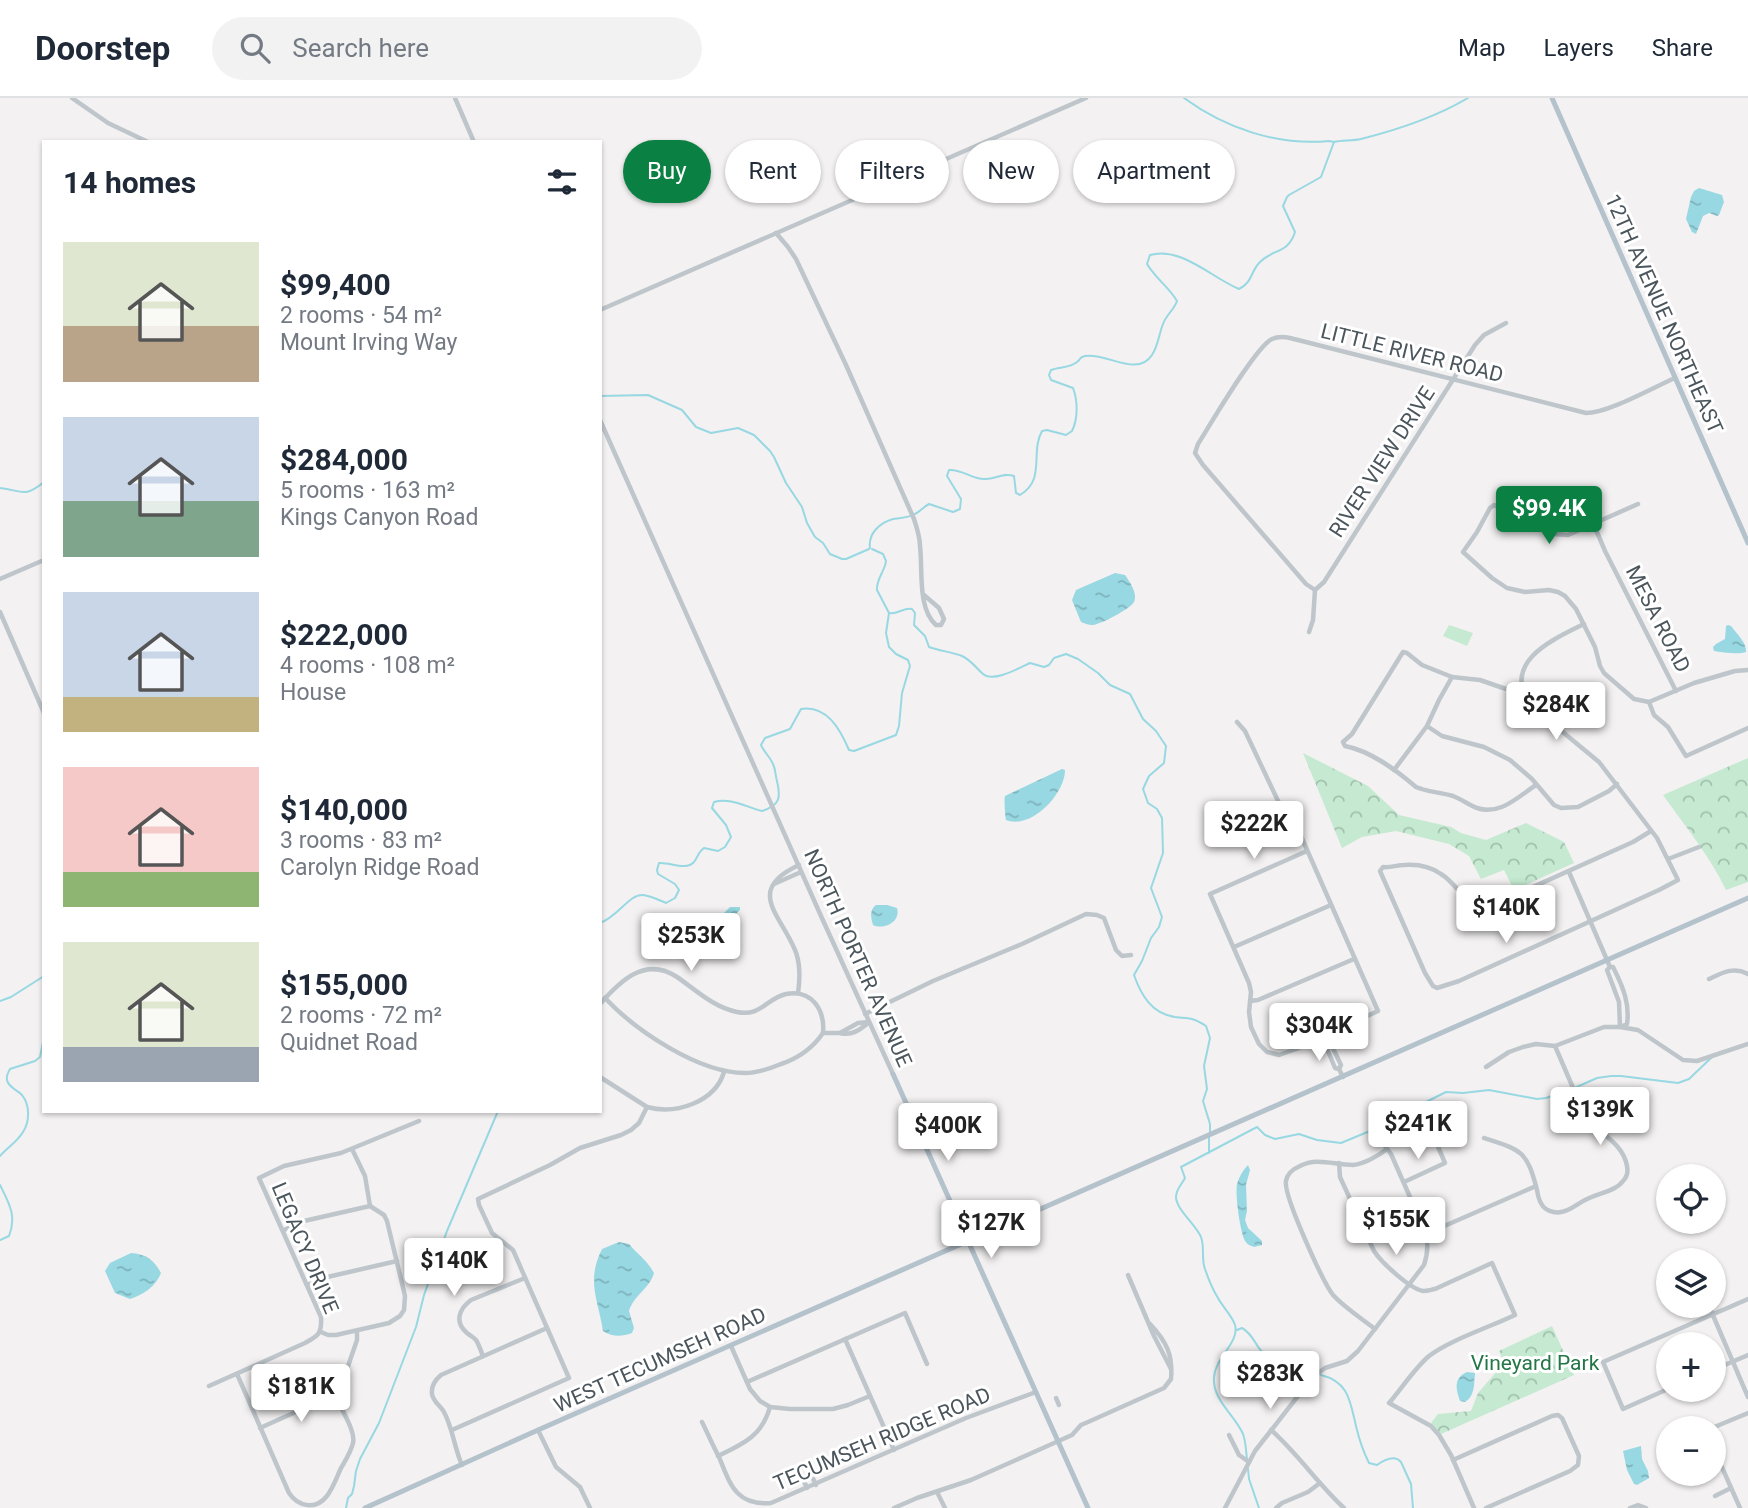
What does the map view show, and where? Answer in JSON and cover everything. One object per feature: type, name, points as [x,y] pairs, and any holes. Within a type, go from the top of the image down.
[{"type":"main road","name":"12TH AVENUE NORTHEAST","points":[[1552,98],[1748,543]]},
{"type":"main road","name":"WEST TECUMSEH ROAD","points":[[365,1508],[381,1505],[538,1430],[1191,1143],[1608,964],[1748,898]]},
{"type":"main road","name":"NORTH PORTER AVENUE","points":[[893,1074],[1088,1508]]},
{"type":"street","points":[[72,98],[114,126],[144,140]]},
{"type":"street","points":[[455,98],[473,140]]},
{"type":"street","points":[[602,309],[1086,98]]},
{"type":"street","points":[[776,233],[796,259],[914,519],[920,540],[923,594],[929,617],[936,625],[941,625],[944,619],[941,611],[923,594]]},
{"type":"street","name":"RIVER VIEW DRIVE","points":[[1315,590],[1324,582],[1479,340],[1506,323]]},
{"type":"street","name":"LITTLE RIVER ROAD","points":[[1315,590],[1306,584],[1195,453],[1198,444],[1261,347],[1271,339],[1284,337],[1307,342],[1588,413],[1607,409],[1675,378]]},
{"type":"street","name":"NORTH PORTER AVENUE","points":[[602,425],[893,1074]]},
{"type":"street","points":[[1638,504],[1594,525],[1559,536],[1494,505],[1463,550],[1463,554],[1507,588],[1525,592],[1549,590],[1565,596],[1584,624],[1604,673],[1634,699],[1649,702],[1735,671],[1748,670]]},
{"type":"street","name":"MESA ROAD","points":[[1594,525],[1676,691]]},
{"type":"street","points":[[0,579],[42,561]]},
{"type":"street","points":[[1309,632],[1313,620],[1315,590]]},
{"type":"street","points":[[0,612],[42,708]]},
{"type":"street","points":[[1584,624],[1555,638],[1533,654],[1526,663],[1521,688],[1530,705],[1589,752],[1617,784],[1661,844],[1678,880],[1454,983],[1435,987],[1425,973],[1380,871],[1382,867],[1413,865],[1434,870],[1451,881],[1466,900],[1485,906],[1569,872],[1651,831]]},
{"type":"street","points":[[1521,688],[1506,689],[1480,680],[1452,677],[1422,665],[1405,652],[1401,653],[1354,730],[1343,743],[1370,755],[1422,790],[1456,797],[1486,810],[1501,807],[1536,785]]},
{"type":"street","points":[[1394,770],[1427,726],[1452,677]]},
{"type":"street","points":[[1649,702],[1654,715],[1668,727],[1686,756],[1748,727]]},
{"type":"street","points":[[1237,722],[1245,731],[1279,803],[1293,818],[1378,1011],[1325,1038],[1279,1055],[1267,1052],[1259,1044],[1251,1027],[1249,983],[1210,894],[1307,851]]},
{"type":"street","points":[[1427,726],[1443,736],[1484,747],[1520,767],[1554,805],[1578,807],[1617,784]]},
{"type":"street","points":[[1668,859],[1699,847]]},
{"type":"street","points":[[798,993],[800,978],[796,951],[771,906],[771,892],[776,878],[799,865]]},
{"type":"street","points":[[773,885],[801,872]]},
{"type":"street","points":[[1569,872],[1608,964],[1606,970],[1617,994],[1620,1027]]},
{"type":"street","points":[[1234,947],[1331,905]]},
{"type":"street","points":[[865,1014],[1086,914],[1104,918],[1116,950],[1122,956],[1131,955]]},
{"type":"street","points":[[1250,1001],[1354,959]]},
{"type":"street","points":[[602,1002],[606,998],[627,977],[651,969],[676,976],[699,995],[743,1013],[761,1009],[780,996],[798,993],[808,997],[819,1007],[824,1022],[823,1033],[812,1047],[790,1061],[760,1072],[724,1072],[672,1050],[633,1023],[606,998]]},
{"type":"street","points":[[1709,979],[1730,970],[1741,970],[1748,974]]},
{"type":"street","points":[[823,1033],[840,1033],[858,1023],[869,1022]]},
{"type":"street","points":[[1486,1067],[1509,1052],[1523,1047],[1536,1044],[1555,1046],[1604,1027],[1638,1030],[1683,1060],[1697,1061],[1748,1044]]},
{"type":"street","points":[[1325,1038],[1335,1068],[1339,1069],[1343,1077]]},
{"type":"street","points":[[1484,1138],[1522,1153],[1531,1166],[1545,1209],[1559,1213],[1566,1211],[1622,1183],[1628,1168],[1624,1158],[1611,1139],[1593,1127],[1586,1118],[1555,1046]]},
{"type":"street","points":[[602,1078],[647,1107],[669,1110],[694,1103],[716,1090],[722,1082],[724,1072]]},
{"type":"street","points":[[452,1430],[569,1378],[513,1250],[492,1233],[478,1199],[551,1166],[580,1148],[631,1130],[639,1123],[647,1107]]},
{"type":"street","points":[[370,1206],[365,1176],[352,1149],[419,1121]]},
{"type":"street","points":[[1225,1508],[1247,1463],[1299,1393],[1319,1372],[1347,1361],[1358,1351],[1410,1284],[1425,1260],[1428,1244],[1426,1234],[1391,1154],[1373,1130]]},
{"type":"street","points":[[1404,1182],[1446,1163],[1436,1142]]},
{"type":"street","name":"LEGACY DRIVE","points":[[209,1386],[305,1343],[321,1332],[321,1317],[259,1178],[284,1166],[352,1149]]},
{"type":"street","points":[[1375,1329],[1341,1302],[1327,1285],[1285,1185],[1288,1174],[1304,1164],[1319,1161],[1353,1165],[1380,1155],[1387,1149]]},
{"type":"street","points":[[1339,1163],[1340,1177],[1374,1251],[1381,1260],[1422,1291],[1429,1291],[1492,1263],[1515,1315],[1430,1355],[1389,1402],[1430,1426],[1442,1439],[1474,1508]]},
{"type":"street","points":[[1426,1234],[1536,1186]]},
{"type":"street","points":[[283,1230],[304,1221],[370,1206],[384,1215],[387,1222],[405,1296],[404,1310],[389,1324],[337,1335],[321,1332]]},
{"type":"street","points":[[307,1285],[323,1278],[397,1261]]},
{"type":"street","points":[[894,1508],[971,1480],[1058,1441],[1082,1425],[1170,1383],[1171,1370],[1128,1275]]},
{"type":"street","points":[[484,1356],[475,1339],[463,1329],[459,1320],[460,1313],[471,1300],[525,1278]]},
{"type":"street","points":[[1726,1309],[1748,1299]]},
{"type":"street","points":[[747,1382],[905,1313],[927,1364]]},
{"type":"street","points":[[1673,1332],[1706,1318]]},
{"type":"street","points":[[1714,1318],[1748,1397]]},
{"type":"street","points":[[462,1465],[454,1448],[452,1430],[443,1409],[433,1398],[433,1384],[441,1375],[547,1328]]},
{"type":"street","points":[[237,1374],[289,1493],[302,1507],[317,1504],[328,1495],[353,1444],[352,1432],[337,1398],[357,1340],[357,1332]]},
{"type":"street","points":[[845,1339],[894,1450]]},
{"type":"street","points":[[1656,1339],[1603,1362],[1623,1409],[1656,1395]]},
{"type":"street","points":[[731,1346],[747,1382],[757,1397],[770,1407],[833,1409],[870,1396]]},
{"type":"street","points":[[1726,1365],[1748,1355]]},
{"type":"street","points":[[1317,1363],[1319,1372]]},
{"type":"street","name":"TECUMSEH RIDGE ROAD","points":[[702,1422],[734,1490],[748,1501],[760,1504],[771,1503],[807,1489],[978,1413],[1036,1392]]},
{"type":"street","points":[[260,1428],[329,1397],[337,1398]]},
{"type":"street","points":[[1056,1398],[1059,1405]]},
{"type":"street","points":[[718,1456],[751,1438],[761,1427],[770,1407]]},
{"type":"street","points":[[1726,1422],[1748,1413]]},
{"type":"street","points":[[1454,1460],[1552,1416],[1560,1416],[1564,1420],[1579,1458],[1578,1465],[1486,1508]]},
{"type":"street","points":[[538,1430],[553,1462],[580,1487],[590,1508]]},
{"type":"street","points":[[1271,1430],[1289,1446],[1344,1508]]},
{"type":"street","points":[[1229,1436],[1239,1455],[1247,1463]]},
{"type":"street","points":[[807,1489],[799,1470],[802,1466],[806,1465],[809,1469],[816,1485]]},
{"type":"street","points":[[1726,1477],[1740,1508]]},
{"type":"street","points":[[1276,1508],[1320,1483]]},
{"type":"street","points":[[1715,1496],[1731,1488]]},
{"type":"street","points":[[937,1492],[944,1508]]},
{"type":"street","points":[[745,1507],[748,1501]]},
{"type":"street","points":[[1630,1508],[1638,1505],[1646,1508]]},
{"type":"green space","points":[[1449,625],[1473,633],[1467,646],[1443,636]]},
{"type":"green space","points":[[1303,753],[1368,786],[1399,815],[1451,827],[1461,833],[1486,840],[1526,823],[1564,842],[1574,863],[1514,890],[1504,870],[1481,879],[1469,856],[1449,844],[1396,831],[1362,837],[1342,848]]},
{"type":"green space","points":[[1748,758],[1748,882],[1726,890],[1705,853],[1663,795]]},
{"type":"green space","name":"Vineyard Park","points":[[1552,1326],[1574,1375],[1441,1434],[1431,1423],[1438,1414],[1471,1411],[1478,1393],[1504,1363],[1499,1351]]},
{"type":"water","points":[[1699,188],[1722,195],[1724,202],[1719,215],[1709,213],[1703,216],[1696,234],[1692,232],[1686,219],[1691,197]]},
{"type":"water","points":[[1115,573],[1127,578],[1134,592],[1134,602],[1097,624],[1081,622],[1072,600],[1076,590]]},
{"type":"water","points":[[1728,625],[1745,645],[1746,652],[1714,651],[1713,647],[1725,639]]},
{"type":"water","points":[[1062,769],[1065,770],[1059,789],[1045,808],[1026,820],[1006,820],[1005,796]]},
{"type":"water","points":[[876,905],[897,908],[898,913],[891,924],[873,925],[871,912]]},
{"type":"water","points":[[730,907],[740,907],[740,910],[703,945],[693,941],[696,931],[721,916]]},
{"type":"water","points":[[1248,1165],[1250,1170],[1246,1185],[1245,1220],[1248,1228],[1262,1241],[1262,1245],[1254,1247],[1245,1241],[1243,1236],[1237,1196],[1238,1181]]},
{"type":"water","points":[[619,1242],[629,1244],[654,1273],[629,1311],[634,1328],[632,1333],[617,1336],[603,1331],[594,1281],[597,1260],[602,1249]]},
{"type":"water","points":[[131,1253],[149,1259],[161,1273],[148,1289],[130,1299],[115,1293],[105,1271],[110,1263]]},
{"type":"water","points":[[1467,1372],[1475,1373],[1472,1393],[1465,1402],[1460,1401],[1457,1384],[1459,1377]]},
{"type":"water","points":[[1641,1446],[1642,1459],[1649,1478],[1637,1485],[1627,1470],[1623,1451]]},
{"type":"waterway","points":[[1184,98],[1217,118],[1252,133],[1310,142],[1361,139],[1430,117],[1468,98]]},
{"type":"waterway","points":[[870,548],[873,534],[879,526],[888,521],[917,513],[929,504],[953,512],[960,509],[961,499],[947,476],[949,470],[984,479],[1014,476],[1016,493],[1020,495],[1028,489],[1035,474],[1037,448],[1042,431],[1066,435],[1072,431],[1076,416],[1073,388],[1051,380],[1051,370],[1071,365],[1085,356],[1138,364],[1152,355],[1164,321],[1177,301],[1147,264],[1150,255],[1173,255],[1196,264],[1239,289],[1244,286],[1260,262],[1289,244],[1295,232],[1283,206],[1289,195],[1321,177],[1334,142]]},
{"type":"waterway","points":[[602,396],[648,395],[682,410],[696,427],[711,433],[738,428],[754,435],[774,457],[786,483],[802,507],[815,537],[830,554],[846,559],[869,549]]},
{"type":"waterway","points":[[0,488],[27,492],[42,483]]},
{"type":"waterway","points":[[602,922],[638,896],[649,896],[666,903],[675,898],[679,890],[675,884],[658,874],[659,863],[687,866],[694,862],[704,848],[718,851],[725,847],[731,837],[726,825],[712,808],[714,802],[732,802],[762,811],[776,803],[779,792],[775,768],[761,745],[765,738],[790,729],[801,709],[818,711],[831,720],[849,750],[854,751],[896,735],[902,693],[910,666],[908,660],[889,647],[886,633],[889,613],[877,590],[886,561],[883,554],[872,549]]},
{"type":"waterway","points":[[889,613],[912,609],[915,613],[914,625],[925,636],[929,647],[962,656],[987,676],[1006,674],[1030,663],[1044,667],[1054,658],[1066,654],[1078,659],[1110,685],[1130,694],[1143,719],[1156,731],[1166,746],[1164,763],[1149,776],[1143,789],[1148,803],[1157,809],[1162,818],[1163,853],[1151,888],[1162,917],[1134,975],[1140,990],[1154,1008],[1167,1015],[1191,1019],[1206,1026],[1210,1038],[1204,1066],[1207,1089],[1203,1101],[1210,1132]]},
{"type":"waterway","points":[[0,1001],[42,977]]},
{"type":"waterway","points":[[0,1156],[21,1135],[28,1118],[25,1099],[9,1085],[7,1074],[10,1069],[35,1061],[40,1057],[42,1047]]},
{"type":"waterway","points":[[1247,1460],[1243,1434],[1220,1400],[1214,1385],[1215,1370],[1234,1338],[1235,1325],[1216,1295],[1208,1276],[1201,1237],[1177,1202],[1177,1191],[1185,1178],[1181,1167],[1257,1127],[1265,1135],[1275,1139],[1299,1134],[1341,1143],[1394,1121],[1446,1092],[1489,1090],[1537,1099],[1570,1090],[1597,1078],[1611,1076],[1678,1083],[1689,1079],[1711,1058]]},
{"type":"waterway","points":[[346,1508],[360,1459],[379,1423],[416,1327],[424,1295],[447,1231],[497,1113]]},
{"type":"waterway","points":[[1209,1137],[1209,1153]]},
{"type":"waterway","points":[[0,1185],[12,1216],[9,1236],[0,1240]]},
{"type":"waterway","points":[[1237,1330],[1246,1330],[1267,1356],[1315,1374]]},
{"type":"waterway","points":[[1321,1375],[1337,1382],[1347,1394],[1369,1463],[1377,1465],[1392,1458],[1401,1462],[1411,1484],[1413,1508]]},
{"type":"waterway","points":[[1248,1469],[1259,1508]]}]
